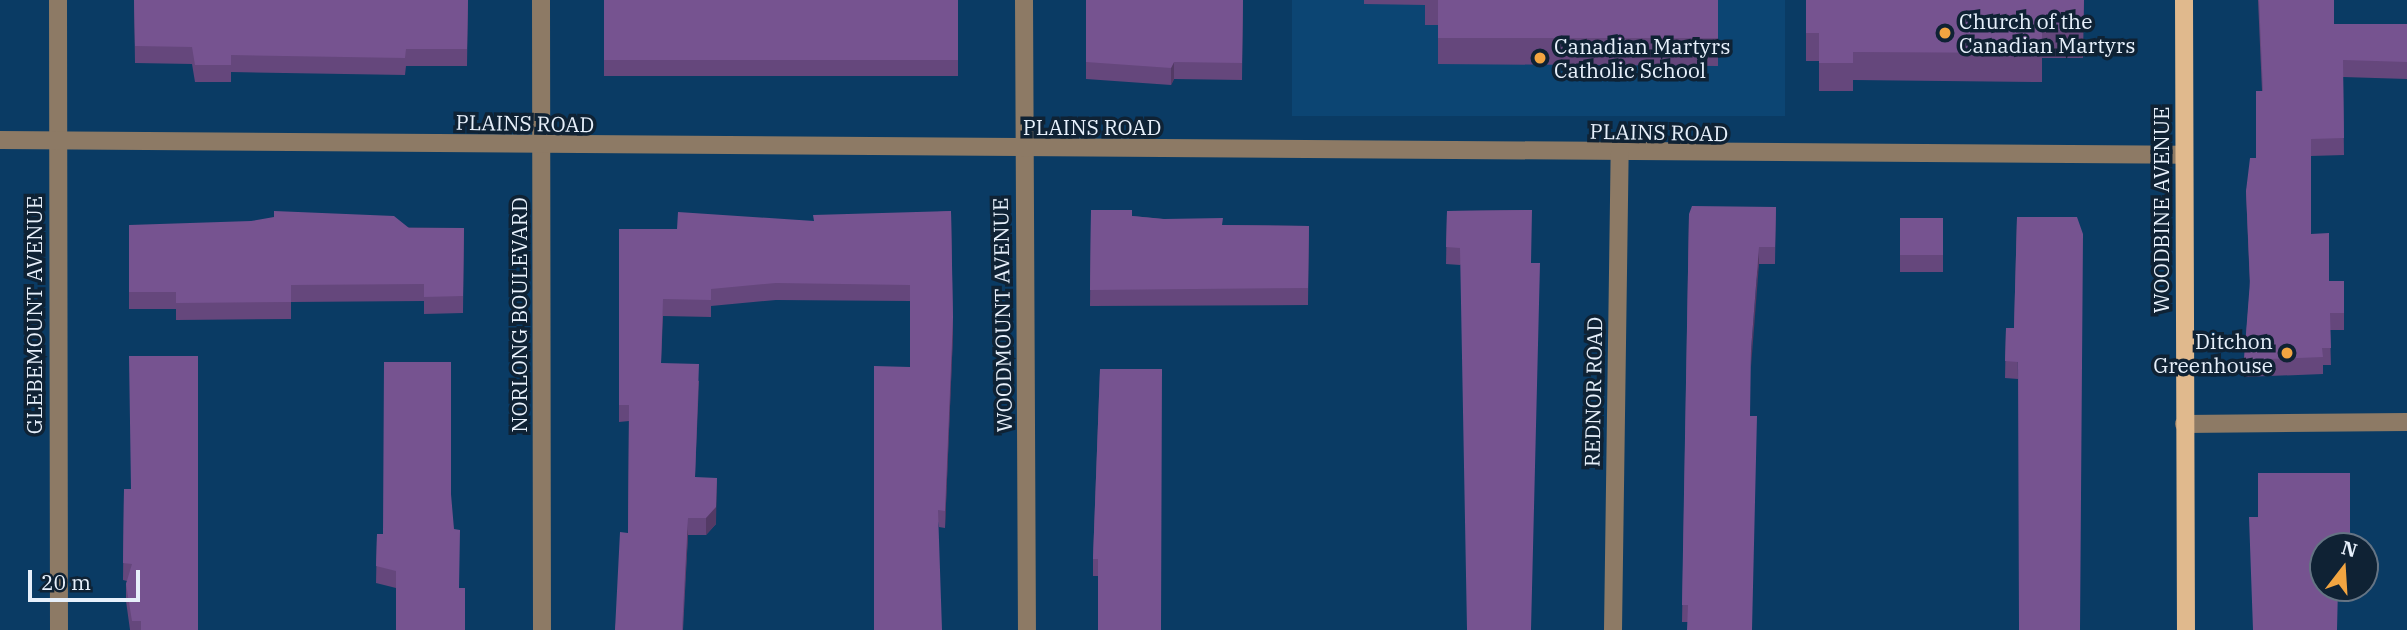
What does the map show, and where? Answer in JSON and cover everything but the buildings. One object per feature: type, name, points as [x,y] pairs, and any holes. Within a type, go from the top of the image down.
[{"type":"main road","name":"WOODBINE AVENUE","points":[[2184,0],[2183,424],[2186,630]]},
{"type":"street","name":"GLEBEMOUNT AVENUE","points":[[58,0],[59,630]]},
{"type":"street","name":"NORLONG BOULEVARD","points":[[541,0],[542,630]]},
{"type":"street","name":"WOODMOUNT AVENUE","points":[[1024,0],[1027,630]]},
{"type":"street","name":"PLAINS ROAD","points":[[0,140],[1620,154],[2183,155]]},
{"type":"street","name":"REDNOR ROAD","points":[[1613,630],[1620,154]]},
{"type":"street","points":[[2183,424],[2407,422]]},
{"type":"shaded area","name":"Canadian Martyrs Catholic School","points":[[1292,0],[1785,0],[1785,116],[1292,116]]},
{"type":"place","name":"Church of the Canadian Martyrs","points":[[1945,33]]},
{"type":"place","name":"Canadian Martyrs Catholic School","points":[[1540,58]]},
{"type":"place","name":"Ditchon Greenhouse","points":[[2287,353]]}]
